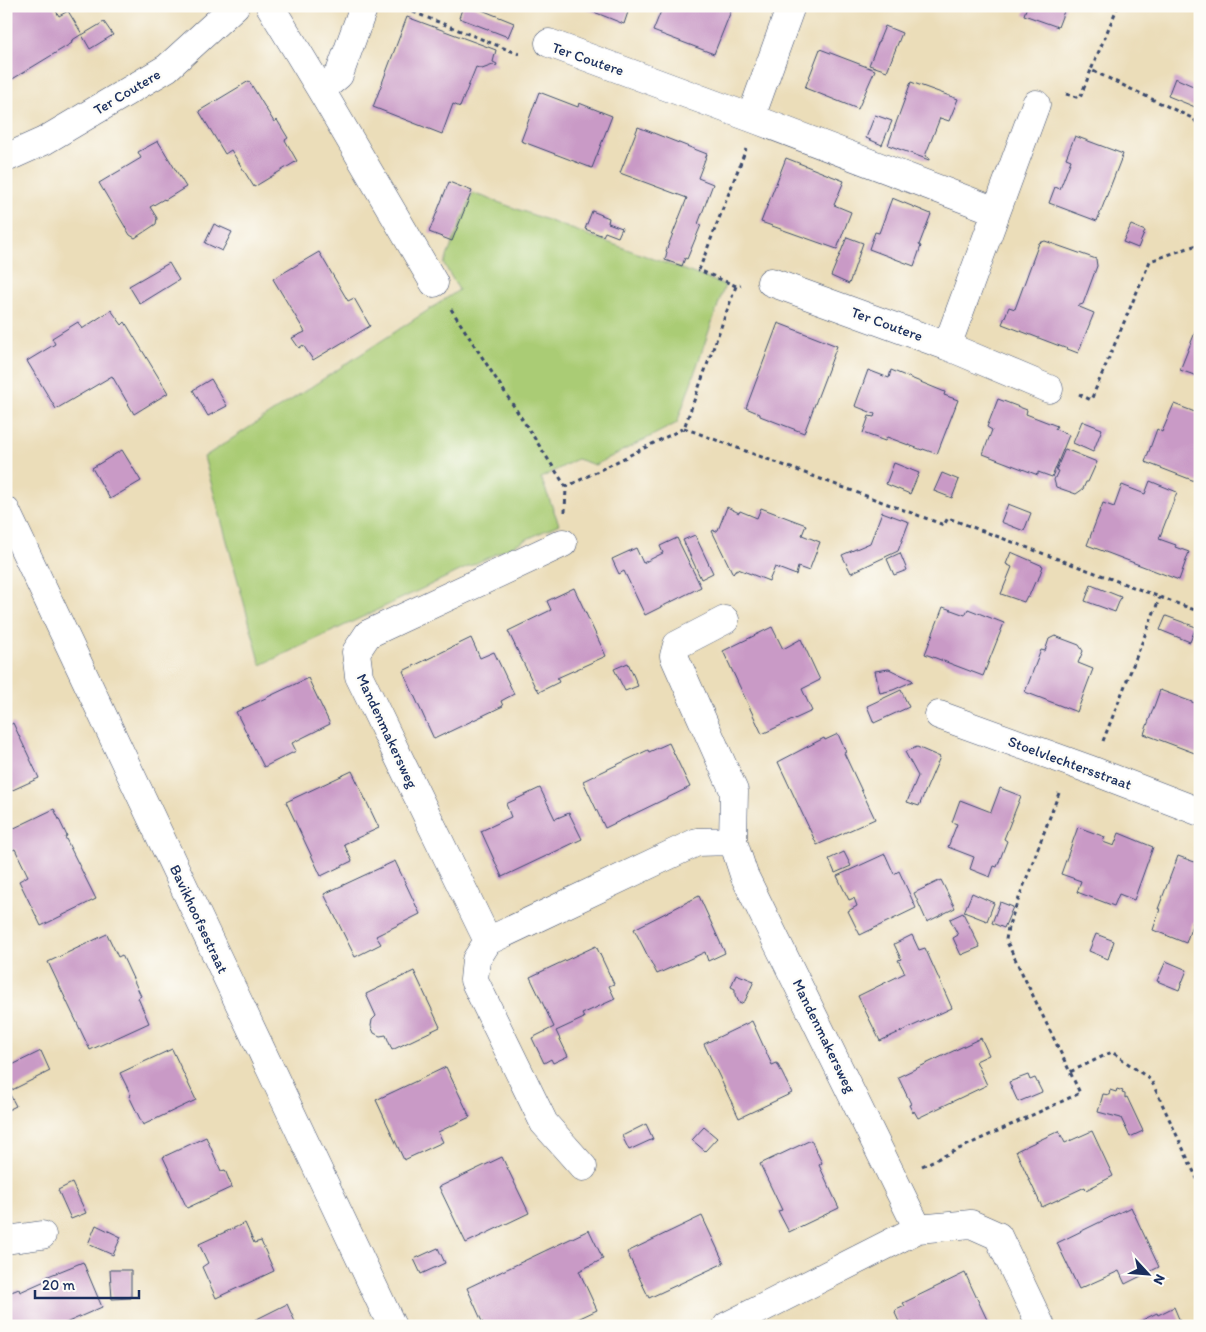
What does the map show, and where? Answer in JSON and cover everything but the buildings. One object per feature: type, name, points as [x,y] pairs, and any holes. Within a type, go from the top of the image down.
[{"type":"street","name":"Ter Coutere","points":[[6,158],[44,141],[167,68],[235,6]]},
{"type":"street","points":[[270,6],[434,283]]},
{"type":"street","points":[[321,90],[339,75],[364,6]]},
{"type":"street","points":[[754,119],[792,6]]},
{"type":"street","name":"Ter Coutere","points":[[549,43],[996,211]]},
{"type":"street","points":[[947,346],[1036,104]]},
{"type":"street","name":"Ter Coutere","points":[[772,282],[947,346],[1049,389]]},
{"type":"street","name":"Bavikhoofsestraat","points":[[6,511],[392,1326]]},
{"type":"street","name":"Mandenmakersweg","points":[[488,941],[359,676],[356,652],[368,634],[563,543]]},
{"type":"street","name":"Mandenmakersweg","points":[[725,620],[677,645],[674,656],[734,791],[733,841],[744,875],[918,1229]]},
{"type":"street","name":"Stoelvlechtersstraat","points":[[939,715],[1081,766],[1200,812]]},
{"type":"street","points":[[583,1166],[544,1123],[474,980],[476,960],[488,941],[697,842],[733,841]]},
{"type":"street","points":[[727,1326],[918,1229],[971,1224],[998,1236],[1042,1326]]},
{"type":"street","points":[[6,1240],[42,1235]]},
{"type":"path","name":"Ter Coutere","points":[[398,6],[521,54],[549,43]]},
{"type":"path","points":[[1036,104],[1053,90],[1080,98],[1118,6]]},
{"type":"path","points":[[1091,70],[1194,119],[1200,128]]},
{"type":"path","points":[[754,119],[699,270],[736,286],[772,282]]},
{"type":"path","points":[[1049,389],[1067,388],[1091,400],[1150,261],[1200,244]]},
{"type":"path","points":[[434,283],[566,487],[563,543]]},
{"type":"path","points":[[566,487],[684,428],[736,286]]},
{"type":"path","points":[[684,428],[944,525],[948,518],[1200,611]]},
{"type":"path","points":[[894,1179],[1080,1092],[1006,940],[1008,927],[1160,597]]},
{"type":"path","points":[[1070,1072],[1112,1052],[1151,1080],[1200,1185]]},
{"type":"green space","points":[[473,193],[725,285],[677,423],[595,465],[577,459],[541,478],[559,524],[261,665],[204,457],[459,290],[444,264]]}]
